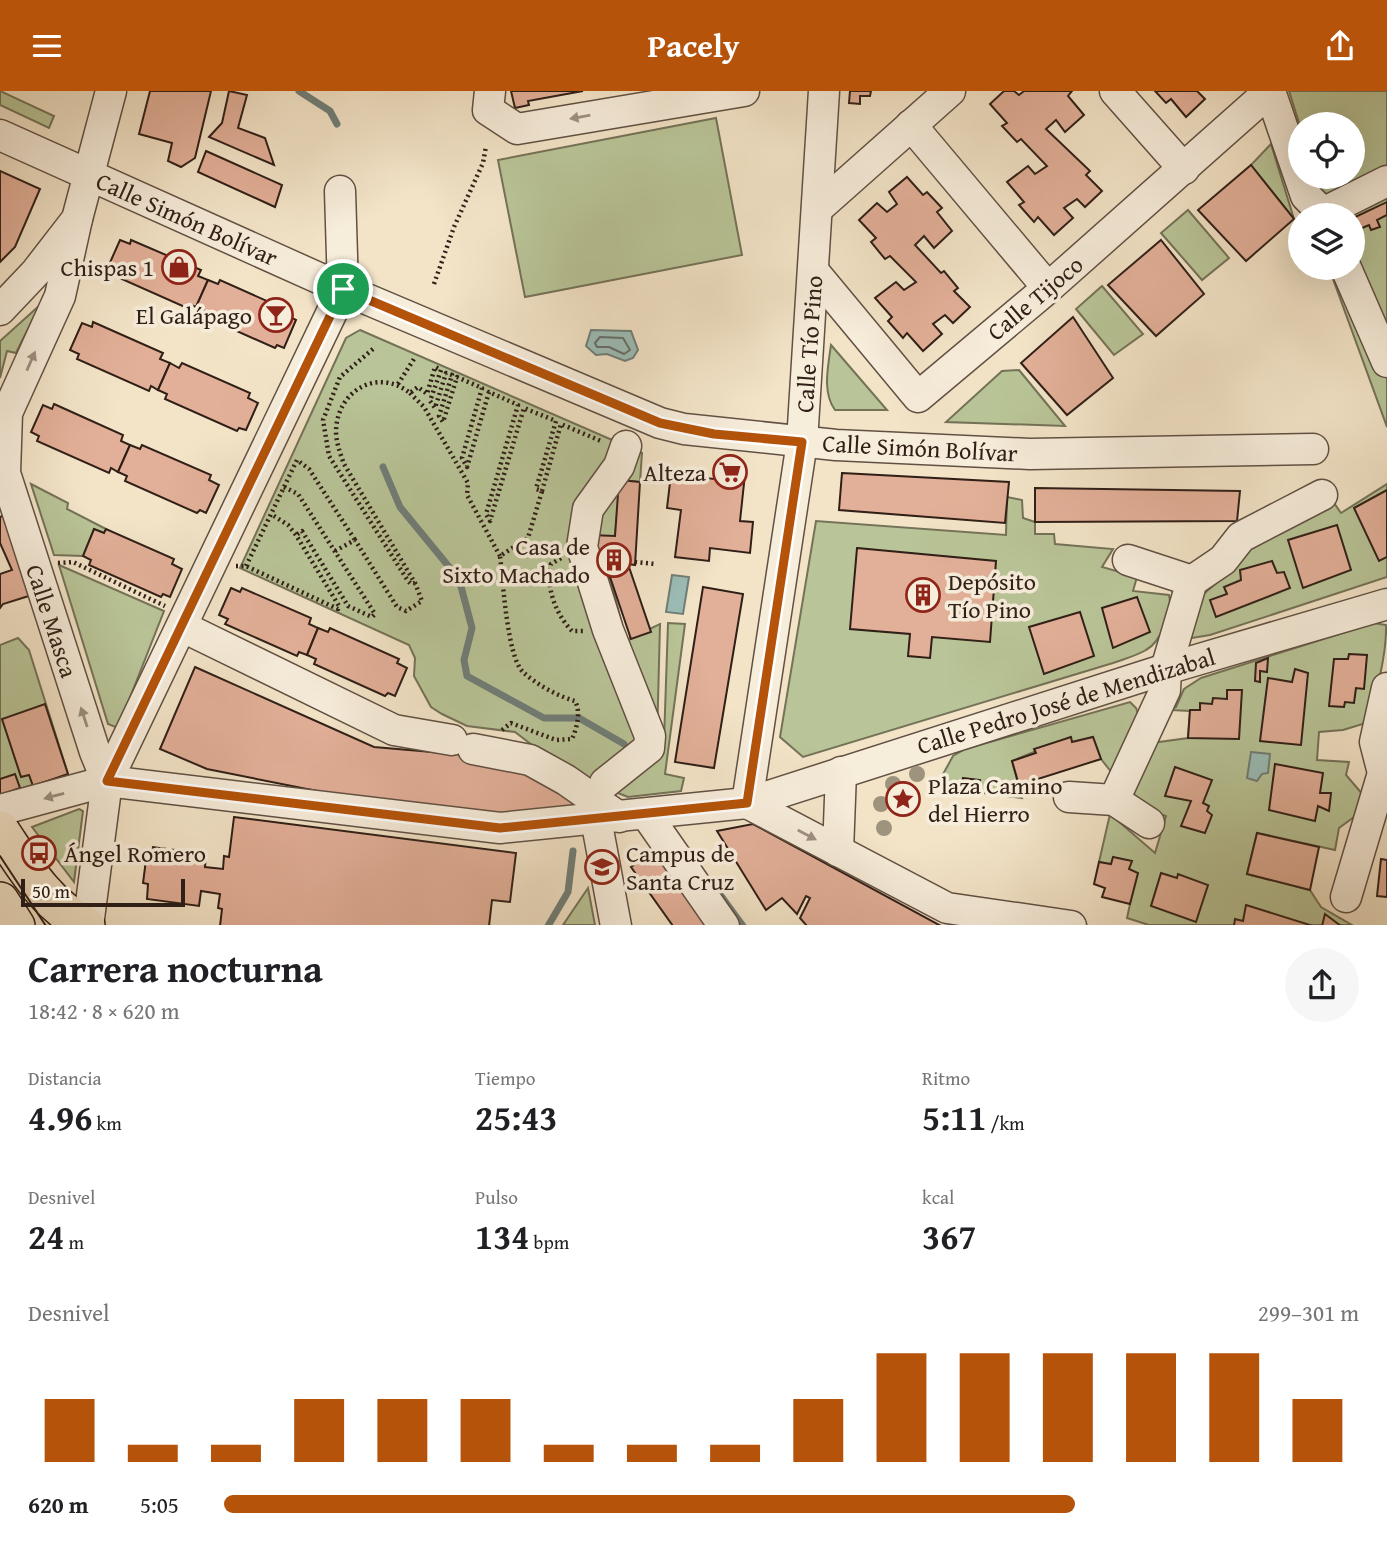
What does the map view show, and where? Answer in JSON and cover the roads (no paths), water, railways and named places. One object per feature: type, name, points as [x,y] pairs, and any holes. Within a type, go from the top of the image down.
[{"type":"main road","points":[[0,830],[45,895],[64,913],[85,925]]},
{"type":"main road","points":[[0,901],[15,925]]},
{"type":"street","name":"Calle Masca","points":[[107,781],[6,480],[5,435],[7,413],[60,296],[88,174],[111,91]]},
{"type":"street","points":[[489,100],[517,129],[658,103],[744,91]]},
{"type":"street","name":"Calle Tío Pino","points":[[747,803],[802,442],[815,274],[824,91]]},
{"type":"street","points":[[817,209],[950,91]]},
{"type":"street","points":[[1115,91],[1184,169]]},
{"type":"street","points":[[1270,91],[1306,196],[1313,203]]},
{"type":"street","name":"Calle Tijoco","points":[[815,274],[918,397],[1048,288],[1270,91]]},
{"type":"street","points":[[911,125],[1048,288]]},
{"type":"street","name":"Calle Simón Bolívar","points":[[0,135],[343,289],[660,423],[714,434],[802,442],[1030,454],[1313,449]]},
{"type":"street","points":[[1341,203],[1387,181]]},
{"type":"street","points":[[87,925],[107,781],[343,289],[340,191]]},
{"type":"street","points":[[0,310],[36,272],[77,219]]},
{"type":"street","points":[[1351,280],[1387,362]]},
{"type":"street","points":[[605,783],[649,748],[650,736],[608,630],[582,547],[588,509],[619,466],[625,448]]},
{"type":"street","points":[[1114,800],[1164,690],[1166,669],[1192,582],[1223,560],[1241,537],[1322,495]]},
{"type":"street","points":[[1128,560],[1192,582]]},
{"type":"street","name":"Calle Pedro José de Mendizabal","points":[[107,781],[500,828],[747,803],[1166,669],[1387,604]]},
{"type":"street","points":[[185,622],[394,730],[474,742],[530,760],[566,780],[620,817],[723,925]]},
{"type":"street","points":[[1346,897],[1383,773],[1375,742],[1387,688]]},
{"type":"street","points":[[838,851],[841,772]]},
{"type":"street","points":[[0,810],[107,781]]},
{"type":"street","points":[[1069,797],[1114,800],[1149,823]]},
{"type":"street","points":[[747,803],[947,908],[1064,925]]},
{"type":"street","points":[[616,925],[620,817]]},
{"type":"water","points":[[591,330],[631,331],[638,350],[633,358],[625,361],[607,354],[596,355],[586,346]]},
{"type":"water","points":[[672,575],[689,577],[683,614],[666,612]]},
{"type":"water","points":[[1251,752],[1270,754],[1268,773],[1262,774],[1257,781],[1247,778]]},
{"type":"waterway","points":[[299,91],[330,111],[337,124]]},
{"type":"waterway","points":[[383,467],[400,507],[459,579],[472,628],[464,660],[467,676],[544,718],[579,718],[624,744]]},
{"type":"waterway","points":[[549,925],[568,892],[573,851]]},
{"type":"waterway","points":[[716,889],[742,925]]},
{"type":"tram line","points":[[0,856],[45,925]]},
{"type":"place","name":"Chispas 1","points":[[179,267]]},
{"type":"place","name":"El Galápago","points":[[276,315]]},
{"type":"place","name":"Alteza","points":[[730,472]]},
{"type":"place","name":"Casa de Sixto Machado","points":[[614,560]]},
{"type":"place","name":"Depósito Tío Pino","points":[[923,595]]},
{"type":"place","name":"Plaza Camino del Hierro","points":[[903,799]]},
{"type":"place","name":"Ángel Romero","points":[[39,853]]},
{"type":"place","name":"Campus de Santa Cruz","points":[[602,867]]}]
